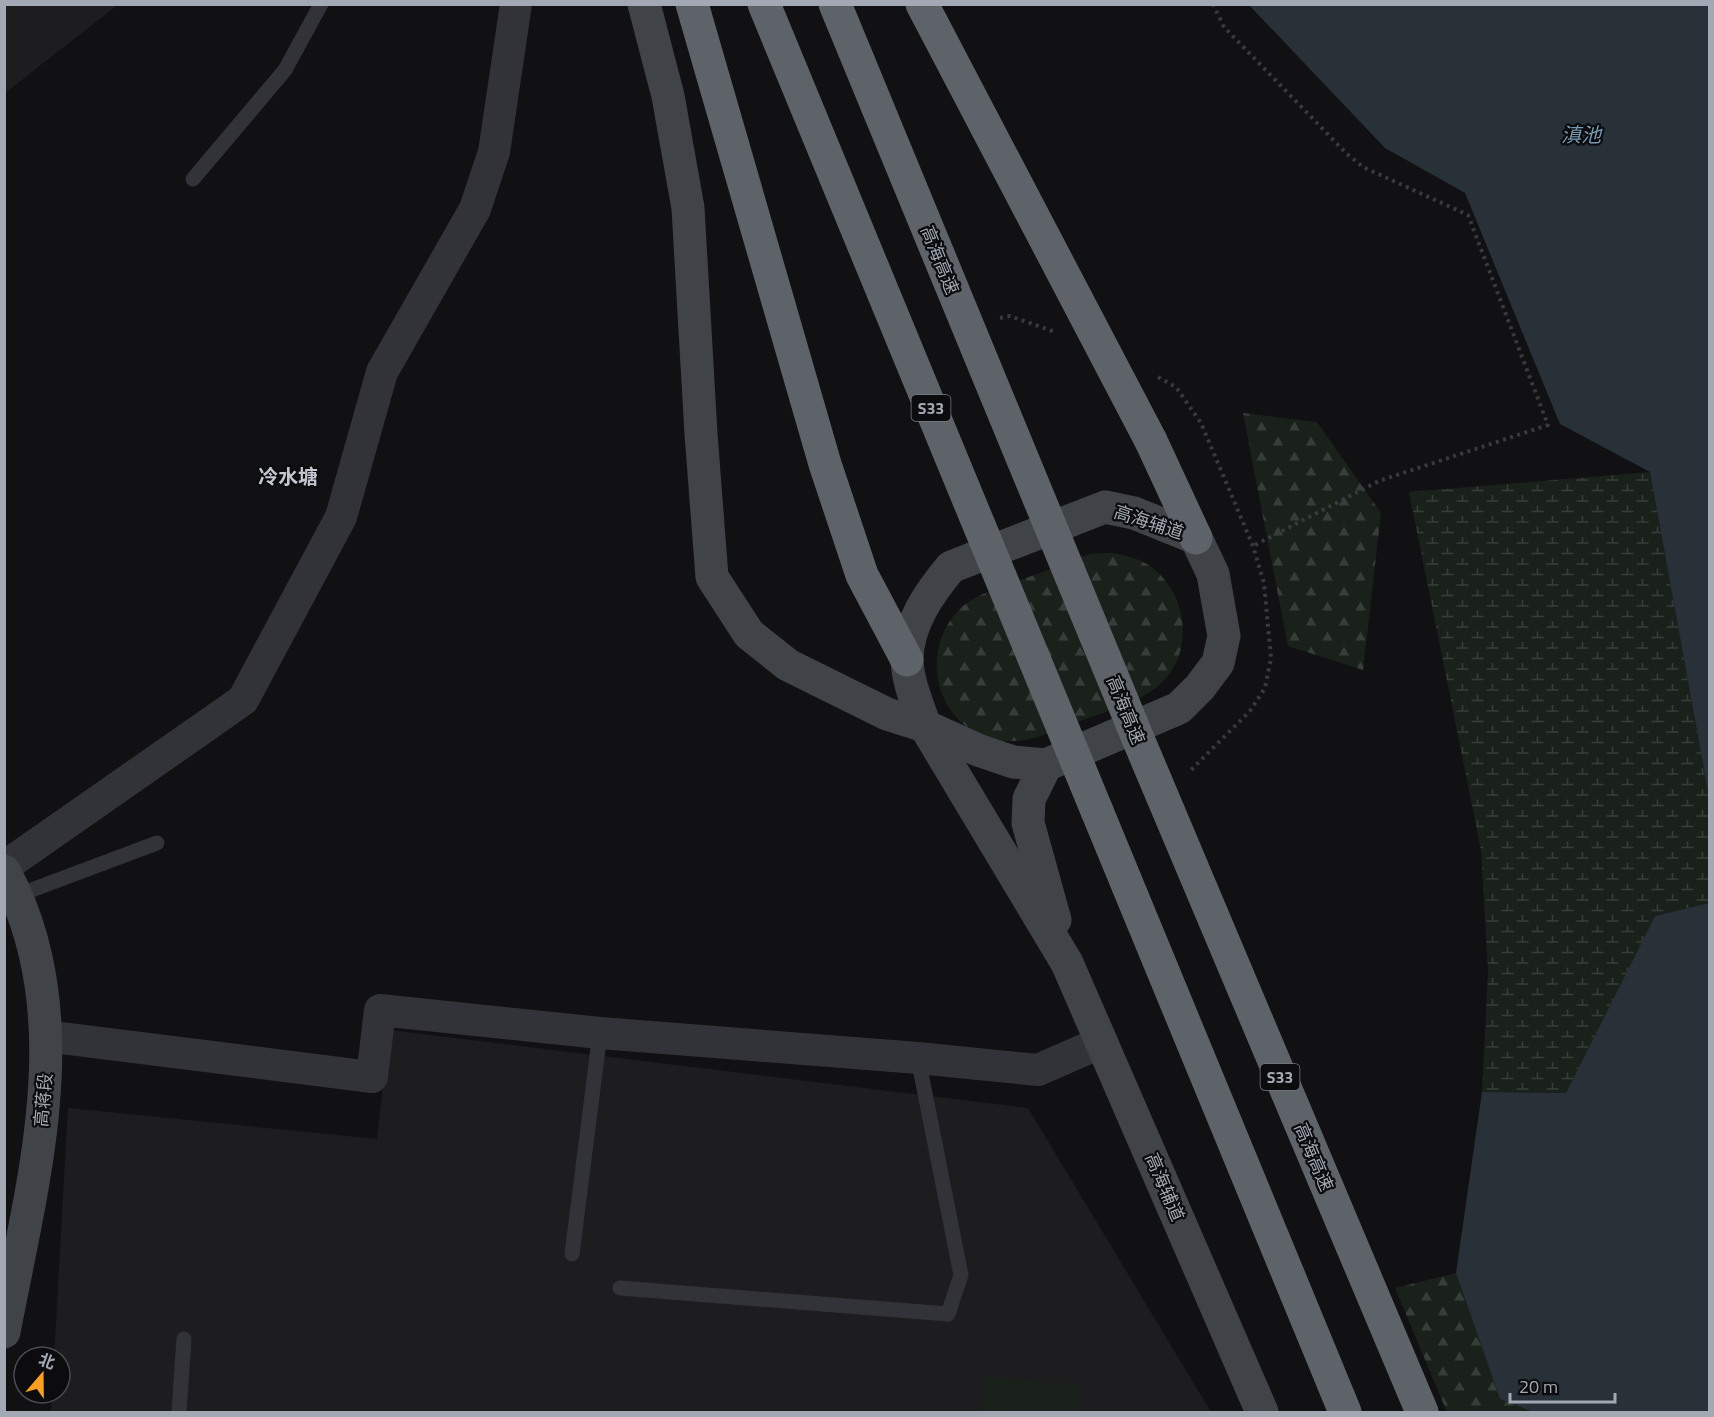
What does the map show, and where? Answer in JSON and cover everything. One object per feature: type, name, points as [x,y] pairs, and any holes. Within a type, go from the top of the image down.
[{"type":"highway","points":[[692,4],[825,464],[862,575],[907,660]]},
{"type":"highway","name":"S33","points":[[764,4],[1345,1413]]},
{"type":"highway","name":"高海高速","points":[[835,4],[1134,730],[1422,1413]]},
{"type":"highway","points":[[922,4],[1151,441],[1196,538]]},
{"type":"main road","points":[[644,4],[668,96],[688,208],[712,577],[749,634],[788,665],[887,714],[926,726]]},
{"type":"main road","name":"高海辅道","points":[[926,726],[978,750],[1013,762],[1046,765],[1179,708],[1200,687],[1218,663],[1224,636],[1221,607],[1213,574],[1196,538],[1134,513],[1105,507],[951,567],[935,586],[920,613],[910,635],[907,660],[913,690],[926,726],[1067,963],[1262,1413]]},
{"type":"main road","name":"高海辅道","points":[[1046,765],[1029,799],[1028,823],[1067,963]]},
{"type":"main road","name":"高蒋段","points":[[4,1332],[8,1290],[42,1123],[46,1074],[46,1036],[36,955],[8,884]]},
{"type":"street","points":[[8,884],[243,700],[341,517],[382,372],[475,208],[494,152],[516,4]]},
{"type":"street","points":[[46,1036],[372,1077],[380,1011],[600,1033],[918,1058],[1038,1070],[1102,1042]]},
{"type":"lane","points":[[193,178],[285,70],[321,4]]},
{"type":"lane","points":[[8,884],[157,843]]},
{"type":"lane","points":[[572,1254],[600,1033]]},
{"type":"lane","points":[[620,1288],[948,1314],[961,1275],[918,1058]]},
{"type":"lane","points":[[179,1413],[184,1339]]},
{"type":"path","points":[[1213,4],[1224,27],[1347,154],[1363,167],[1468,215],[1548,426],[1379,481],[1253,546]]},
{"type":"shaded area","points":[[5,4],[114,4],[115,7],[5,93]]},
{"type":"shaded area","points":[[389,1030],[1028,1108],[1211,1412],[51,1412],[51,1405],[72,1405],[72,1345],[55,1345],[68,1108],[377,1139]]},
{"type":"green space","points":[[1243,413],[1317,422],[1381,513],[1363,670],[1288,646]]},
{"type":"green space","points":[[1650,472],[1709,797],[1709,903],[1655,916],[1566,1093],[1482,1092],[1488,972],[1481,850],[1409,492]]},
{"type":"green space","points":[[1113,553],[1135,558],[1154,569],[1166,581],[1174,595],[1183,627],[1178,658],[1170,673],[1150,692],[1131,702],[1032,738],[1015,741],[991,739],[970,730],[954,715],[943,697],[937,676],[937,654],[944,632],[957,612],[975,598],[997,588],[1084,556]]},
{"type":"green space","points":[[1456,1273],[1500,1399],[1533,1412],[1447,1412],[1395,1288]]},
{"type":"green space","points":[[985,1377],[1081,1385],[1079,1412],[981,1412]]},
{"type":"water","name":"滇池","points":[[1249,5],[1709,5],[1709,797],[1650,472],[1560,424],[1465,193],[1385,148]]},
{"type":"water","points":[[1709,903],[1709,1412],[1533,1412],[1500,1399],[1456,1273],[1482,1092],[1566,1093],[1655,916]]},
{"type":"district","name":"冷水塘","points":[[288,476]]}]
